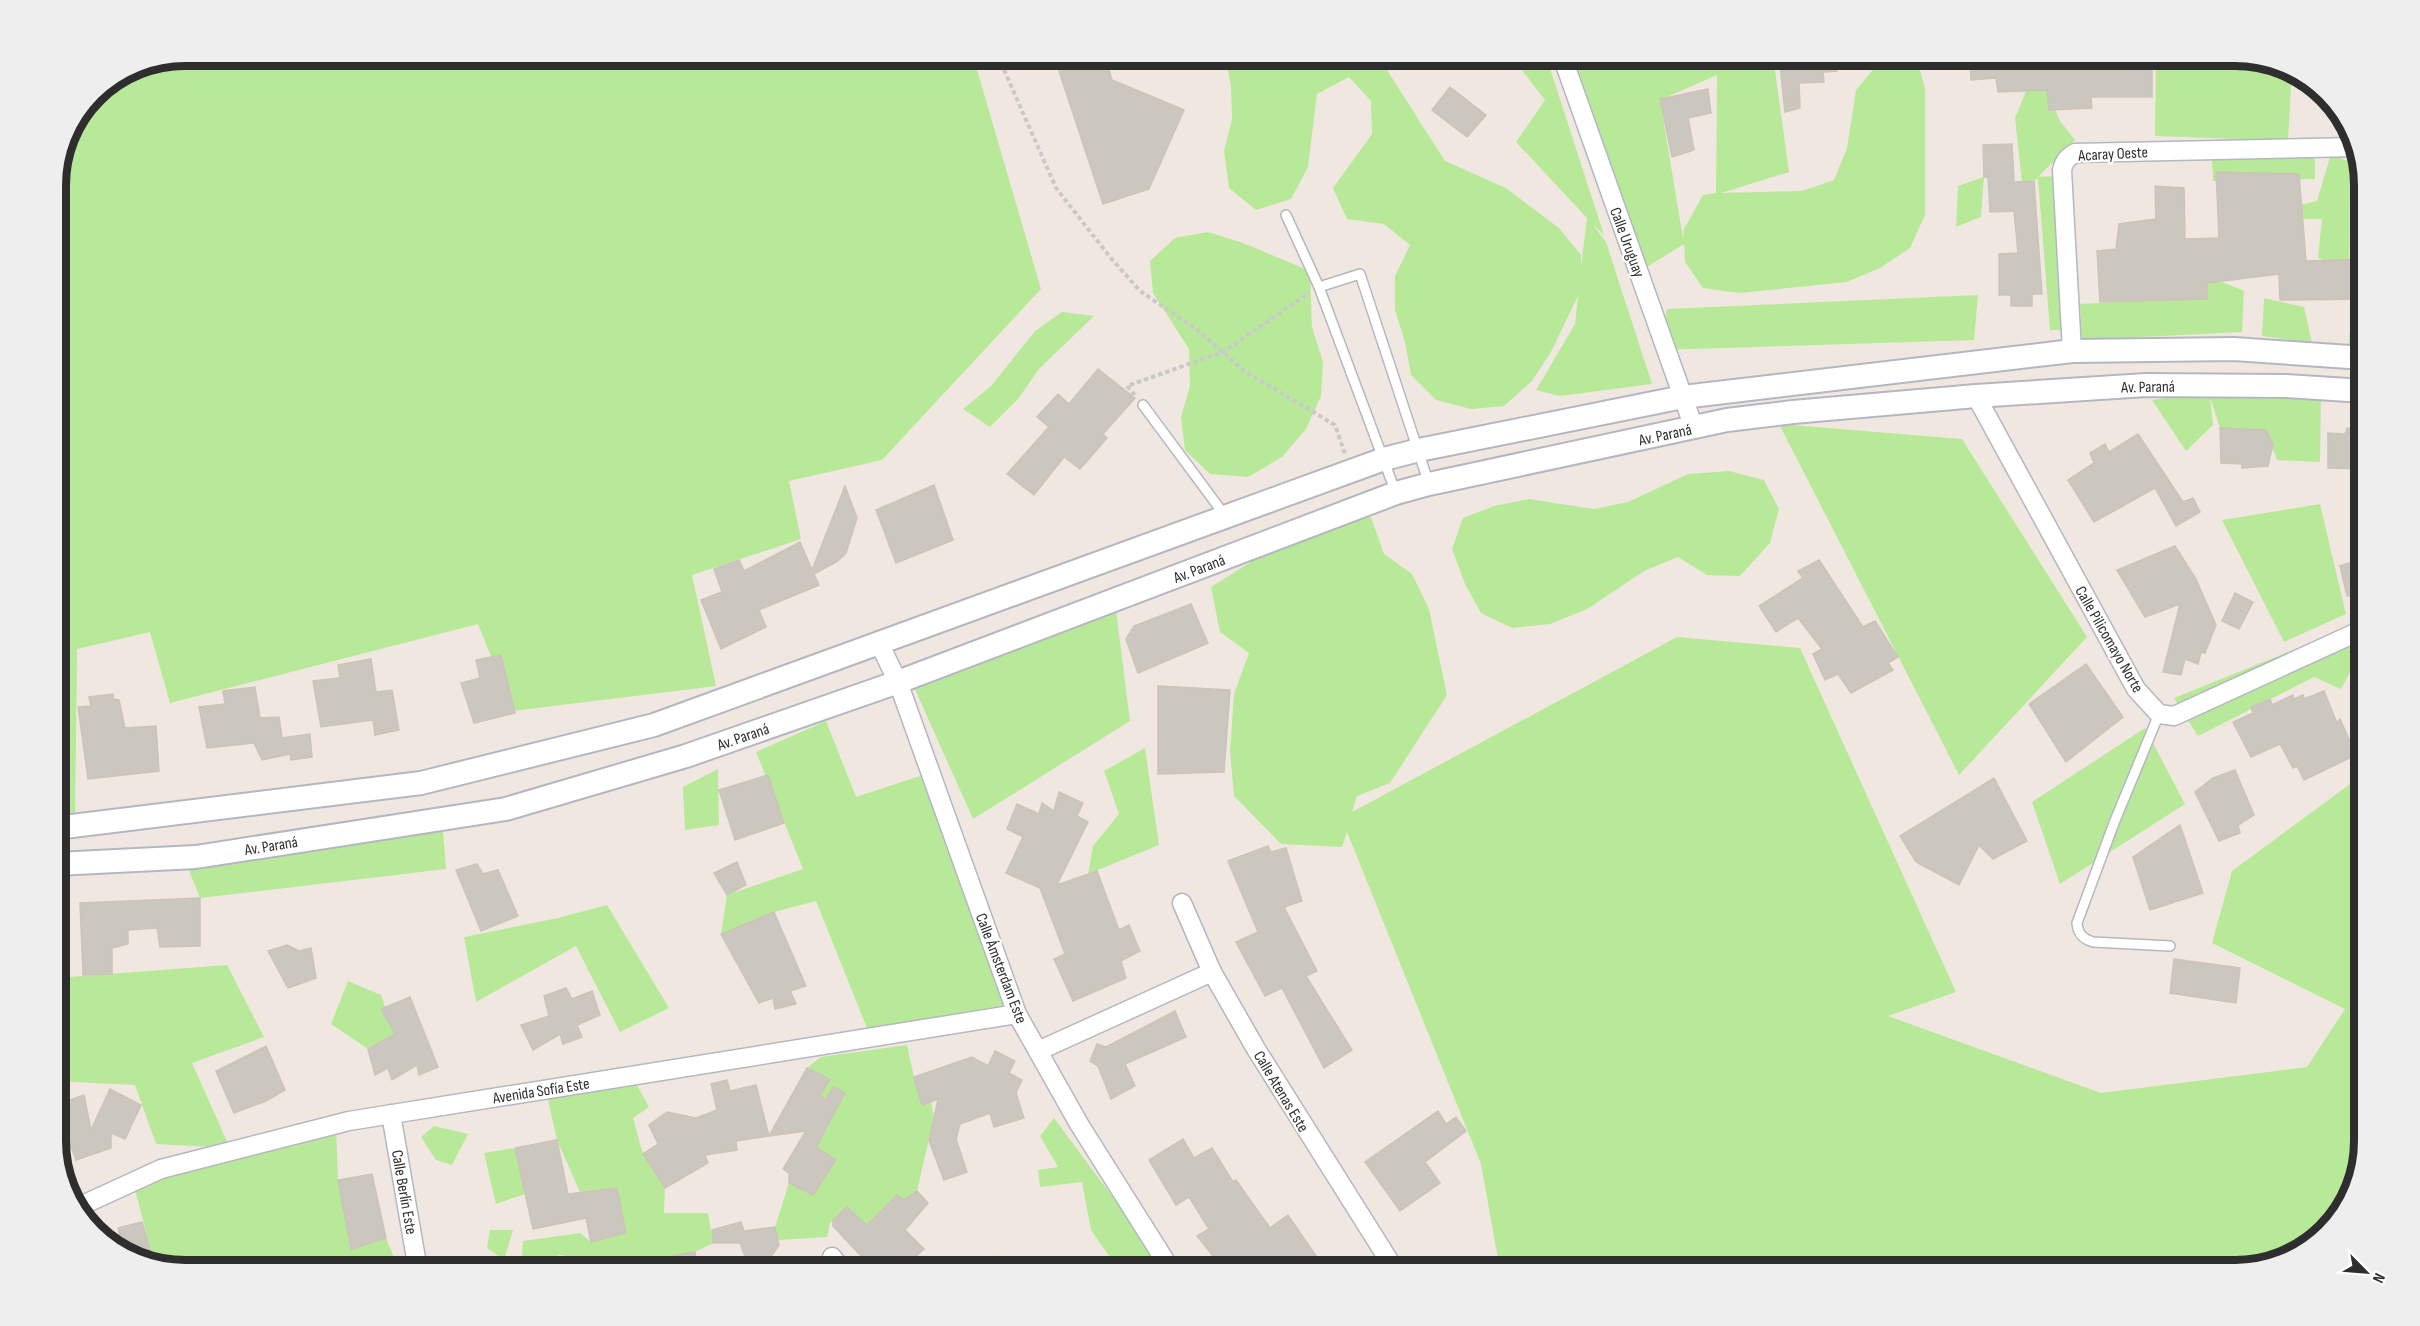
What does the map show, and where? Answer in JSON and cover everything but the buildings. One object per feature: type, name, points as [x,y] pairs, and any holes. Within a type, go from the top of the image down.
[{"type":"street","name":"Calle Uruguay","points":[[1566,66],[1694,428]]},
{"type":"street","name":"Acaray Oeste","points":[[2072,351],[2062,170],[2065,160],[2070,156],[2075,153],[2348,147]]},
{"type":"street","name":"Av. Paraná","points":[[66,827],[421,783],[654,725],[1384,459],[1419,450],[1683,397],[2072,351],[2234,350],[2354,357]]},
{"type":"street","name":"Av. Paraná","points":[[66,864],[196,857],[506,809],[686,756],[898,682],[1396,493],[1727,420],[1793,411],[2146,385],[2286,386],[2354,390]]},
{"type":"street","name":"Calle Pilicomayo Norte","points":[[1976,396],[2136,689],[2159,714]]},
{"type":"street","points":[[2159,714],[2174,716],[2354,634]]},
{"type":"street","name":"Calle Ámsterdam Este","points":[[879,643],[898,682],[1017,1014],[1080,1124],[1165,1260]]},
{"type":"street","name":"Calle Atenas Este","points":[[1182,903],[1212,972],[1339,1185],[1388,1260]]},
{"type":"street","points":[[1038,1051],[1212,972]]},
{"type":"street","name":"Avenida Sofía Este","points":[[84,1204],[162,1169],[349,1121],[1017,1014]]},
{"type":"street","name":"Calle Berlín Este","points":[[391,1114],[416,1260]]},
{"type":"lane","points":[[1287,215],[1319,287],[1396,493]]},
{"type":"lane","points":[[1319,287],[1360,274],[1429,484]]},
{"type":"lane","points":[[1143,405],[1226,517]]},
{"type":"lane","points":[[2159,714],[2114,823],[2077,923],[2079,934],[2093,942],[2169,946]]},
{"type":"path","points":[[1002,66],[1056,188],[1140,291],[1199,331],[1244,371],[1335,425],[1352,471]]},
{"type":"path","points":[[1127,386],[1223,352],[1319,287]]},
{"type":"green space","points":[[178,66],[976,66],[1041,289],[882,460],[789,481],[801,539],[692,575],[716,686],[513,711],[478,624],[170,703],[150,632],[77,649],[75,827],[66,827],[66,178],[70,154],[78,133],[101,101],[119,86],[140,75]]},
{"type":"green space","points":[[1227,66],[1384,66],[1445,161],[1506,188],[1559,228],[1581,255],[1581,267],[1587,218],[1516,142],[1545,100],[1519,66],[1549,66],[1604,235],[1593,225],[1606,242],[1652,384],[1560,396],[1536,390],[1575,324],[1578,296],[1551,352],[1532,381],[1504,406],[1471,409],[1436,400],[1411,375],[1405,342],[1395,310],[1395,276],[1410,245],[1384,224],[1347,219],[1333,188],[1372,134],[1371,101],[1349,77],[1317,94],[1308,167],[1291,199],[1256,210],[1229,188],[1224,151],[1232,119],[1231,86]]},
{"type":"green space","points":[[1567,66],[1774,66],[1789,172],[1721,193],[1802,191],[1834,180],[1847,148],[1856,90],[1876,66],[1919,66],[1925,88],[1925,215],[1910,248],[1880,268],[1847,282],[1740,293],[1703,288],[1685,262],[1684,244],[1637,273]],"holes":[[[1717,75],[1716,193],[1703,195],[1684,229],[1683,238],[1660,100]]]},
{"type":"green space","points":[[2156,66],[2242,66],[2273,72],[2291,80],[2288,141],[2155,136]]},
{"type":"green space","points":[[2026,91],[2047,91],[2060,121],[2075,140],[2038,177],[2056,176],[2066,330],[2050,330],[2038,179],[2022,182],[2015,118]]},
{"type":"green space","points":[[2331,154],[2350,162],[2349,282],[2330,262],[2318,258],[2322,219],[2298,219],[2297,206],[2317,201]]},
{"type":"green space","points":[[2212,156],[2315,158],[2315,179],[2213,181]]},
{"type":"green space","points":[[1984,177],[1981,217],[1956,227],[1958,186]]},
{"type":"green space","points":[[1208,232],[1243,243],[1310,271],[1312,327],[1323,362],[1321,396],[1306,429],[1282,457],[1248,477],[1210,474],[1185,450],[1181,417],[1190,386],[1189,349],[1153,293],[1150,261],[1175,238]]},
{"type":"green space","points":[[2220,281],[2244,291],[2242,332],[2082,340],[2080,304],[2152,300],[2207,282]]},
{"type":"green space","points":[[1978,295],[1974,340],[1659,350],[1667,309]]},
{"type":"green space","points":[[2264,298],[2304,307],[2312,343],[2262,336]]},
{"type":"green space","points":[[2353,306],[2354,306],[2354,346],[2348,346]]},
{"type":"green space","points":[[1062,312],[1094,316],[1039,369],[1018,399],[990,427],[963,409],[991,386],[1035,331]]},
{"type":"green space","points":[[2209,392],[2321,395],[2320,462],[2277,460],[2266,430],[2220,428],[2210,397],[2213,425],[2186,451],[2152,400]]},
{"type":"green space","points":[[1779,424],[1962,439],[2087,637],[1959,775]]},
{"type":"green space","points":[[1729,471],[1764,480],[1779,509],[1770,543],[1740,576],[1707,575],[1678,557],[1644,571],[1587,609],[1550,624],[1512,628],[1481,613],[1465,584],[1452,549],[1463,518],[1494,506],[1529,499],[1594,509],[1628,502],[1688,474]]},
{"type":"green space","points":[[2320,504],[2346,614],[2284,642],[2222,520]]},
{"type":"green space","points":[[1368,509],[1384,554],[1412,574],[1429,609],[1447,695],[1390,783],[1357,796],[1352,812],[1677,637],[1800,648],[1956,992],[1888,1016],[2101,1093],[2307,1067],[2345,1009],[2212,943],[2232,871],[2354,783],[2354,1148],[2348,1179],[2334,1207],[2313,1230],[2287,1248],[2266,1256],[2235,1260],[1498,1260],[1481,1164],[1347,832],[1342,847],[1281,844],[1234,796],[1230,751],[1234,694],[1249,653],[1220,632],[1211,587],[1288,539]]},
{"type":"green space","points":[[1116,610],[1130,721],[973,819],[914,687]]},
{"type":"green space","points":[[2354,625],[2354,665],[2341,689],[2314,677],[2198,736],[2174,698]]},
{"type":"green space","points":[[826,721],[856,797],[929,773],[1006,1015],[867,1028],[816,901],[774,912],[721,934],[727,895],[803,869],[756,752]]},
{"type":"green space","points":[[2145,728],[2185,804],[2060,884],[2032,802]]},
{"type":"green space","points":[[1145,748],[1159,845],[1088,874],[1093,846],[1119,814],[1104,771]]},
{"type":"green space","points":[[718,769],[719,825],[685,830],[683,787]]},
{"type":"green space","points":[[443,831],[446,869],[200,898],[184,858]]},
{"type":"green space","points":[[607,905],[669,1008],[620,1032],[576,946],[476,1002],[464,937],[558,918]]},
{"type":"green space","points":[[227,965],[264,1037],[192,1063],[230,1148],[156,1144],[135,1085],[66,1082],[66,977]]},
{"type":"green space","points":[[348,981],[381,995],[395,1034],[368,1049],[331,1024]]},
{"type":"green space","points":[[907,1045],[914,1077],[931,1101],[934,1117],[917,1191],[904,1200],[897,1195],[867,1225],[847,1208],[830,1223],[827,1237],[778,1240],[775,1227],[789,1183],[813,1194],[836,1161],[816,1147],[839,1104],[820,1096],[830,1078],[807,1068],[821,1057]]},
{"type":"green space","points":[[632,1076],[649,1107],[633,1118],[643,1154],[665,1188],[664,1213],[708,1213],[713,1243],[695,1252],[654,1260],[588,1260],[560,1255],[544,1260],[522,1260],[523,1241],[580,1233],[591,1242],[626,1233],[617,1188],[580,1192],[557,1140],[546,1091]]},
{"type":"green space","points":[[1054,1118],[1156,1260],[1110,1260],[1091,1230],[1082,1182],[1040,1187],[1038,1170],[1058,1167],[1040,1136]]},
{"type":"green space","points":[[336,1126],[338,1180],[351,1248],[386,1238],[395,1260],[185,1260],[154,1256],[133,1182]]},
{"type":"green space","points":[[434,1126],[468,1134],[452,1165],[436,1160],[421,1137]]},
{"type":"green space","points":[[515,1148],[525,1194],[496,1204],[484,1153]]},
{"type":"green space","points":[[490,1230],[513,1230],[504,1260],[487,1248]]},
{"type":"green space","points":[[995,1255],[998,1260],[986,1260]]}]
